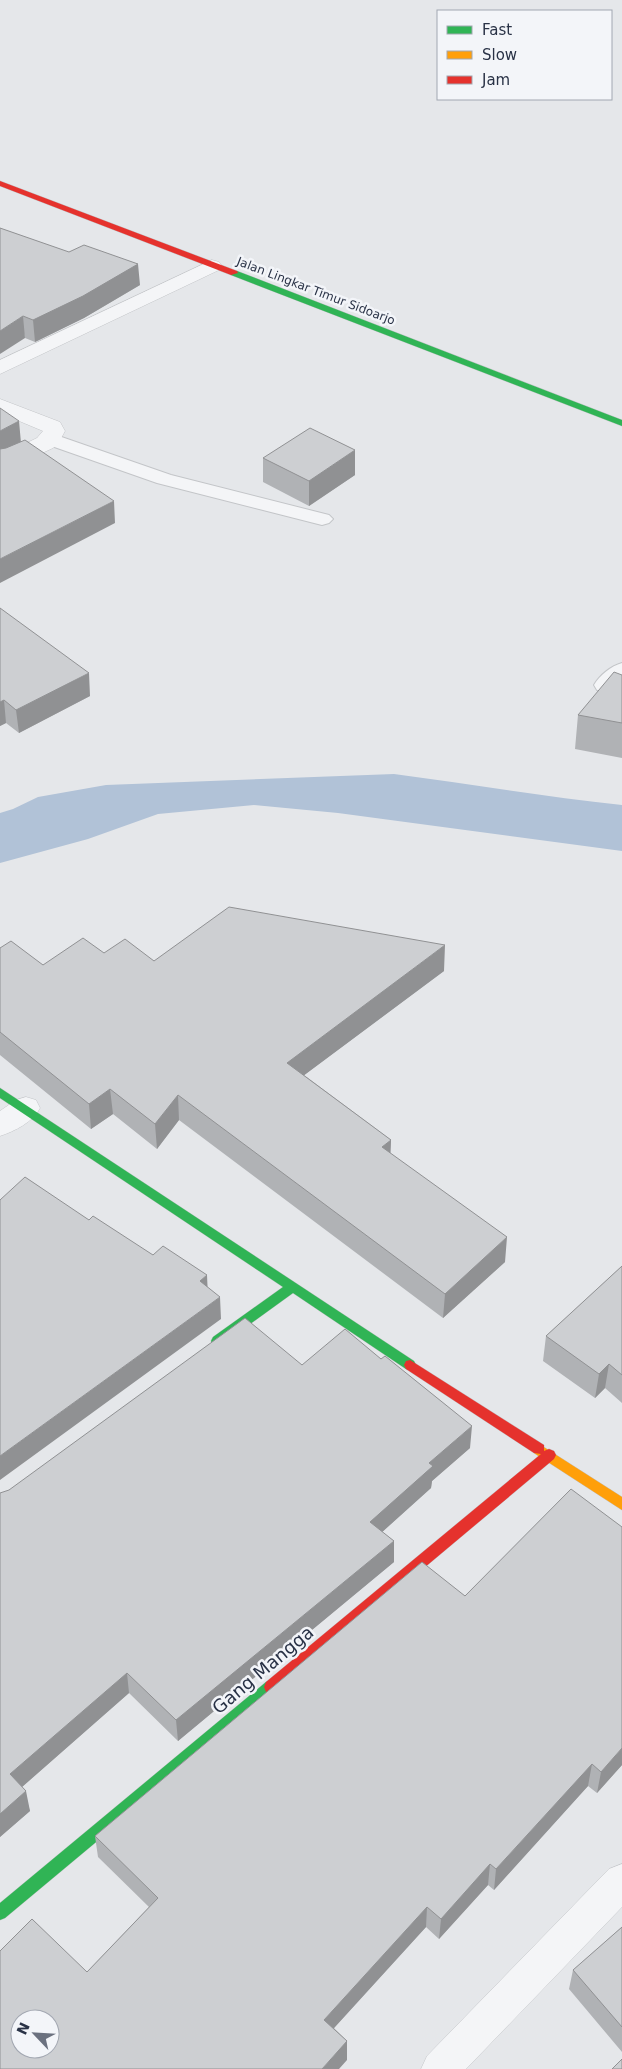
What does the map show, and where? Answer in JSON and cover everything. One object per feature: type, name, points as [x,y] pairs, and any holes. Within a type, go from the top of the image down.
[{"type":"street","name":"Jalan Lingkar Timur Sidoarjo","points":[[0,183],[622,423]]},
{"type":"street","points":[[0,368],[212,266]]},
{"type":"street","points":[[0,405],[52,427],[54,431],[50,440],[0,464]]},
{"type":"street","points":[[0,1092],[622,1504]]},
{"type":"street","points":[[0,1125],[26,1108]]},
{"type":"street","points":[[205,1350],[292,1287]]},
{"type":"street","name":"Gang Mangga","points":[[0,1913],[549,1455]]},
{"type":"street","points":[[440,2069],[622,1881]]},
{"type":"lane","points":[[50,440],[164,479],[322,519]]},
{"type":"lane","points":[[605,684],[622,670]]},
{"type":"water","points":[[394,774],[622,805],[622,851],[338,813],[254,805],[158,814],[88,839],[0,863],[0,813],[38,797],[106,785]]},
{"type":"building","points":[[0,228],[69,252],[84,245],[138,264],[83,296],[33,320],[23,316],[0,331]]},
{"type":"building","points":[[0,408],[19,421],[0,431]]},
{"type":"building","points":[[310,428],[355,450],[309,481],[263,458]]},
{"type":"building","points":[[25,440],[114,501],[0,559],[0,449]]},
{"type":"building","points":[[0,608],[89,673],[16,710],[4,700],[0,702]]},
{"type":"building","points":[[614,672],[622,675],[622,723],[578,715]]},
{"type":"building","points":[[229,907],[445,945],[287,1063],[391,1140],[382,1147],[507,1237],[445,1294],[178,1095],[155,1124],[110,1089],[89,1104],[0,1032],[0,948],[11,941],[43,965],[83,938],[104,953],[125,939],[154,961]]},
{"type":"building","points":[[25,1177],[89,1220],[93,1216],[153,1255],[163,1246],[207,1275],[200,1281],[220,1297],[0,1456],[0,1200]]},
{"type":"building","points":[[622,1266],[622,1375],[609,1364],[599,1374],[546,1336]]},
{"type":"building","points":[[245,1318],[302,1365],[345,1329],[381,1359],[385,1356],[472,1426],[429,1463],[433,1466],[370,1522],[394,1541],[176,1720],[127,1673],[10,1774],[26,1791],[0,1814],[0,1493],[9,1490]]},
{"type":"building","points":[[571,1489],[622,1527],[622,1748],[601,1772],[592,1764],[496,1869],[490,1864],[441,1919],[427,1907],[324,2020],[347,2041],[322,2069],[0,2069],[0,1951],[32,1919],[87,1972],[158,1898],[95,1836],[422,1562],[465,1596]]},
{"type":"building","points":[[622,1927],[622,2027],[573,1970]]},
{"type":"building","points":[[622,2059],[622,2069],[612,2069]]},
{"type":"traffic: fast","points":[[234,273],[622,423]]},
{"type":"traffic: fast","points":[[0,1092],[410,1365]]},
{"type":"traffic: fast","points":[[217,1341],[292,1287]]},
{"type":"traffic: fast","points":[[0,1913],[271,1687]]},
{"type":"traffic: slow","points":[[539,1449],[622,1504]]},
{"type":"traffic: jam","points":[[0,183],[234,273]]},
{"type":"traffic: jam","points":[[410,1365],[539,1449]]},
{"type":"traffic: jam","points":[[271,1687],[549,1455]]}]
